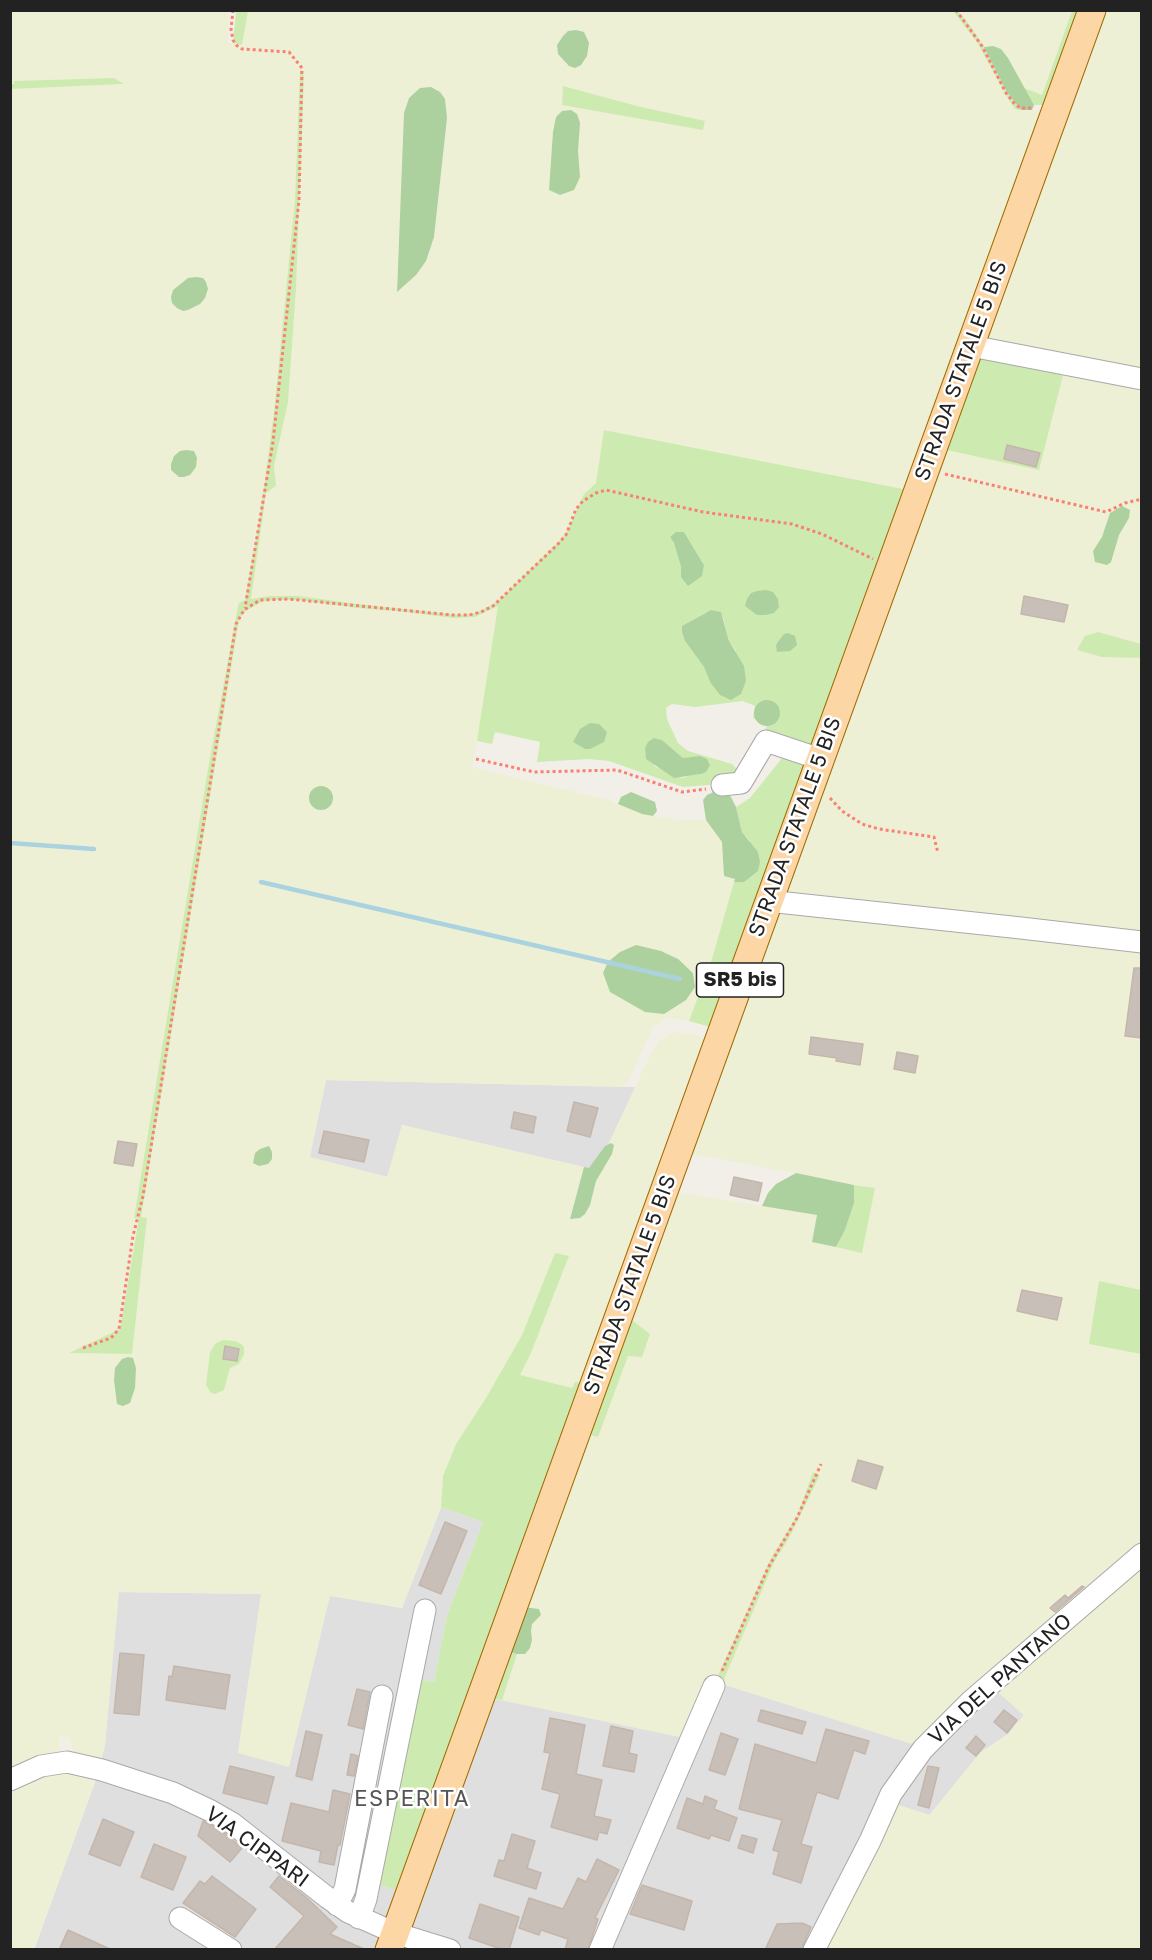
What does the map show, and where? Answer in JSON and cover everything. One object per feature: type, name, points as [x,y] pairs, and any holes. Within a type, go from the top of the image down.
[{"type":"main road","name":"STRADA STATALE 5 BIS","points":[[392,1941],[1092,10]]},
{"type":"street","points":[[971,346],[1142,380]]},
{"type":"street","points":[[722,785],[741,783],[766,741],[820,759]]},
{"type":"street","points":[[768,901],[1142,942]]},
{"type":"street","name":"VIA DEL PANTANO","points":[[814,1950],[870,1841],[891,1794],[923,1749],[971,1701],[1142,1554]]},
{"type":"street","points":[[359,1918],[366,1899],[425,1610]]},
{"type":"street","points":[[600,1950],[714,1686]]},
{"type":"street","points":[[337,1905],[345,1889],[382,1696]]},
{"type":"street","name":"VIA CIPPARI","points":[[10,1780],[41,1766],[55,1762],[67,1762],[86,1765],[159,1788],[200,1805],[232,1823],[337,1905],[392,1941],[450,1950]]},
{"type":"street","points":[[180,1918],[231,1950]]},
{"type":"path","points":[[232,10],[231,29],[236,45],[242,49],[289,52],[302,68],[299,200],[275,419],[244,610]]},
{"type":"path","points":[[956,10],[982,46],[1006,93],[1014,103],[1020,108],[1056,107]]},
{"type":"path","points":[[926,470],[1106,512],[1125,503],[1142,499]]},
{"type":"path","points":[[83,1348],[111,1338],[119,1329],[133,1236],[143,1196],[236,624],[244,610],[261,600],[289,598],[452,615],[475,614],[493,606],[558,544],[566,535],[576,509],[583,501],[606,490],[703,512],[792,524],[822,534],[854,551],[891,566]]},
{"type":"path","points":[[476,759],[534,772],[617,770],[682,792],[722,785]]},
{"type":"path","points":[[810,787],[824,792],[862,825],[879,830],[934,837],[938,853]]},
{"type":"path","points":[[714,1686],[768,1568],[797,1518],[821,1464]]},
{"type":"shaded area","points":[[326,1080],[636,1087],[596,1170],[402,1125],[388,1177],[309,1157]]},
{"type":"shaded area","points":[[441,1507],[483,1522],[447,1615],[434,1682],[416,1679],[377,1883],[398,1891],[378,1949],[34,1950],[95,1782],[105,1745],[118,1592],[262,1594],[238,1753],[330,1595],[402,1608]]},
{"type":"shaded area","points":[[983,1679],[1024,1715],[1008,1734],[980,1753],[820,1949],[400,1950],[490,1698],[502,1700],[712,1681]]},
{"type":"green space","points":[[953,10],[977,42],[993,71],[1021,110],[1047,110],[908,490],[605,430],[596,483],[584,494],[567,531],[560,540],[498,601],[476,613],[460,615],[299,596],[269,596],[250,599],[266,493],[276,486],[274,466],[288,402],[296,289],[304,76],[300,71],[295,200],[274,412],[261,510],[245,600],[238,606],[209,763],[134,1218],[149,1170],[239,619],[244,612],[263,601],[298,600],[454,618],[475,617],[498,606],[484,704],[472,767],[609,800],[642,814],[681,820],[706,820],[722,842],[723,865],[735,879],[712,959],[689,1021],[667,1018],[653,1027],[629,1080],[623,1087],[326,1080],[310,1157],[387,1177],[402,1125],[584,1167],[570,1219],[580,1218],[590,1205],[596,1181],[612,1154],[611,1144],[608,1145],[650,1055],[660,1040],[677,1032],[694,1034],[710,1041],[583,1383],[572,1388],[520,1375],[569,1257],[555,1253],[522,1335],[486,1398],[456,1444],[443,1476],[441,1507],[402,1608],[330,1596],[289,1767],[238,1753],[261,1594],[119,1592],[105,1745],[100,1763],[76,1758],[69,1738],[59,1737],[60,1760],[11,1772],[10,89],[124,84],[14,81],[14,84],[11,84],[11,11],[230,11],[228,42],[242,45],[248,11]],"holes":[[[563,87],[705,121],[703,129],[562,105]],[[404,113],[447,118],[434,237],[416,275],[397,291]],[[139,1218],[147,1218],[132,1354],[70,1353],[120,1329]]]},
{"type":"green space","points":[[236,11],[248,11],[242,45],[233,43]]},
{"type":"green space","points":[[953,11],[958,11],[969,24],[984,47],[1007,92],[1021,110],[1015,109],[1010,102],[977,42]]},
{"type":"green space","points":[[958,11],[1072,11],[1042,96],[1024,88],[1008,58],[993,46],[984,47]]},
{"type":"green space","points":[[1072,11],[1083,11],[1048,105],[1034,105],[1024,88],[1042,95]]},
{"type":"green space","points":[[1102,11],[1141,11],[1141,377],[980,345]]},
{"type":"green space","points":[[568,31],[584,32],[589,43],[587,56],[581,65],[575,68],[569,66],[558,54],[557,45]]},
{"type":"green space","points":[[993,46],[1001,49],[1008,58],[1034,105],[1032,110],[1021,110],[1007,92],[984,47]]},
{"type":"green space","points":[[300,69],[304,76],[296,289],[288,402],[274,466],[276,486],[266,493],[251,599],[269,596],[299,596],[460,615],[476,613],[498,601],[567,531],[584,494],[596,483],[604,430],[908,490],[816,753],[762,734],[767,727],[753,718],[755,706],[743,701],[695,707],[672,704],[666,708],[667,719],[678,743],[688,751],[732,764],[738,770],[728,781],[709,785],[683,787],[609,761],[589,759],[537,762],[540,742],[495,732],[492,744],[477,741],[498,606],[475,617],[453,618],[298,600],[276,600],[263,601],[244,612],[239,620],[141,1217],[147,1218],[132,1354],[69,1353],[120,1329],[139,1218],[134,1218],[209,763],[238,606],[245,600],[261,510],[274,412],[295,200]],"holes":[[[684,532],[704,565],[681,577],[681,567],[670,537]],[[705,613],[723,617],[729,641],[736,651],[710,682],[704,667],[685,641],[688,623]],[[654,738],[662,740],[701,774],[682,778],[654,766]]]},
{"type":"green space","points":[[114,78],[124,84],[11,89],[14,81]]},
{"type":"green space","points":[[563,86],[705,121],[703,130],[562,105]]},
{"type":"green space","points":[[431,87],[440,92],[445,99],[447,118],[434,237],[426,261],[416,275],[397,292],[404,113],[409,98],[420,88]]},
{"type":"green space","points":[[571,110],[577,114],[580,123],[578,151],[580,177],[574,190],[560,195],[549,190],[553,132],[556,117],[562,111]]},
{"type":"green space","points":[[188,278],[203,278],[206,282],[208,289],[205,298],[200,304],[183,311],[172,303],[173,290]]},
{"type":"green space","points":[[977,358],[1064,371],[1039,470],[942,449]]},
{"type":"green space","points":[[1064,371],[1141,387],[1141,1290],[1099,1282],[1089,1344],[1141,1354],[1141,1949],[819,1949],[893,1803],[930,1815],[980,1753],[1008,1734],[1024,1715],[983,1679],[912,1744],[712,1681],[685,1738],[490,1698],[673,1191],[817,1215],[812,1242],[862,1252],[874,1188],[687,1153],[942,449]]},
{"type":"green space","points":[[186,450],[194,451],[197,458],[196,467],[190,475],[179,477],[171,470],[171,464],[174,456]]},
{"type":"green space","points":[[1122,506],[1130,510],[1129,518],[1119,535],[1111,562],[1107,565],[1095,562],[1093,551],[1102,537],[1110,513]]},
{"type":"green space","points":[[676,532],[684,532],[704,565],[702,576],[688,586],[681,577],[681,567],[670,537]]},
{"type":"green space","points":[[766,590],[773,592],[778,599],[779,607],[774,613],[757,615],[745,606],[747,599],[751,593]]},
{"type":"green space","points":[[711,610],[721,612],[729,641],[744,666],[746,681],[741,694],[731,700],[720,695],[710,682],[704,667],[685,641],[682,632],[682,626]]},
{"type":"green space","points":[[1098,632],[1141,644],[1141,658],[1102,657],[1077,650],[1085,636]]},
{"type":"green space","points":[[784,634],[795,636],[797,645],[790,651],[777,652],[777,643]]},
{"type":"green space","points":[[767,700],[776,704],[780,713],[776,722],[767,726],[758,722],[754,713],[758,704]]},
{"type":"green space","points":[[590,723],[599,724],[607,732],[604,742],[585,749],[573,742],[580,729]]},
{"type":"green space","points":[[654,738],[662,740],[683,758],[700,756],[707,759],[710,765],[706,772],[701,774],[674,778],[646,759],[645,748]]},
{"type":"green space","points":[[790,757],[808,766],[714,1028],[689,1021],[712,959],[734,882],[744,882],[750,841],[742,832],[736,807],[750,798],[782,758]]},
{"type":"green space","points":[[321,786],[326,787],[332,793],[332,803],[326,809],[321,810],[316,809],[310,803],[309,798],[310,793],[316,787]]},
{"type":"green space","points":[[716,791],[725,792],[731,797],[742,832],[758,852],[760,862],[758,871],[744,882],[734,882],[735,879],[724,876],[722,842],[706,820],[703,800],[707,795]]},
{"type":"green space","points":[[631,792],[655,802],[657,811],[653,816],[618,804],[621,797]]},
{"type":"green space","points":[[636,945],[661,951],[678,959],[693,973],[695,987],[686,1000],[664,1014],[645,1012],[610,992],[603,973],[608,962],[620,952]]},
{"type":"green space","points":[[611,1143],[614,1145],[612,1154],[596,1181],[590,1205],[580,1218],[570,1219],[584,1167],[589,1168],[605,1146]]},
{"type":"green space","points":[[269,1146],[272,1159],[268,1164],[259,1166],[253,1163],[255,1153]]},
{"type":"green space","points":[[796,1173],[854,1185],[854,1203],[845,1230],[836,1247],[812,1242],[817,1215],[762,1206],[768,1193],[776,1184]]},
{"type":"green space","points":[[854,1185],[875,1188],[862,1253],[836,1247],[845,1230],[854,1203]]},
{"type":"green space","points":[[555,1253],[569,1256],[520,1375],[572,1388],[575,1382],[583,1383],[398,1891],[376,1883],[416,1679],[434,1682],[447,1615],[483,1522],[441,1507],[443,1476],[456,1444],[486,1398],[522,1335]]},
{"type":"green space","points":[[1099,1281],[1141,1290],[1141,1354],[1089,1344]]},
{"type":"green space","points":[[628,1317],[650,1334],[642,1357],[628,1356],[598,1437],[586,1434]]},
{"type":"green space","points":[[223,1340],[241,1344],[244,1347],[244,1354],[239,1364],[230,1368],[224,1390],[215,1394],[211,1393],[206,1385],[210,1352],[216,1343]]},
{"type":"green space","points":[[133,1358],[136,1368],[135,1388],[130,1403],[123,1406],[117,1404],[115,1368],[122,1359]]},
{"type":"green space","points":[[813,1472],[820,1475],[789,1538],[774,1562],[722,1684],[715,1682],[770,1560],[798,1514]]},
{"type":"green space","points":[[523,1607],[539,1609],[541,1615],[532,1624],[530,1648],[525,1654],[517,1654],[507,1651]]},
{"type":"green space","points":[[507,1651],[517,1654],[502,1700],[490,1698]]},
{"type":"green space","points":[[63,1771],[85,1776],[95,1782],[34,1949],[11,1950],[11,1792],[37,1778]]},
{"type":"building","points":[[1007,445],[1040,453],[1036,467],[1004,459]]},
{"type":"building","points":[[1024,596],[1068,605],[1064,622],[1021,614]]},
{"type":"building","points":[[1134,968],[1142,968],[1142,1038],[1125,1036]]},
{"type":"building","points":[[811,1037],[863,1044],[860,1065],[836,1061],[837,1058],[809,1054]]},
{"type":"building","points":[[897,1052],[918,1056],[915,1073],[894,1069]]},
{"type":"building","points":[[574,1102],[598,1108],[590,1137],[567,1131]]},
{"type":"building","points":[[514,1112],[536,1117],[533,1133],[511,1128]]},
{"type":"building","points":[[324,1131],[369,1140],[364,1162],[319,1153]]},
{"type":"building","points":[[118,1141],[137,1144],[133,1166],[114,1163]]},
{"type":"building","points":[[734,1177],[762,1183],[758,1201],[730,1195]]},
{"type":"building","points":[[1022,1290],[1062,1298],[1057,1320],[1017,1311]]},
{"type":"building","points":[[225,1346],[239,1349],[237,1361],[223,1359]]},
{"type":"building","points":[[858,1460],[883,1467],[876,1489],[852,1481]]},
{"type":"building","points":[[445,1522],[467,1531],[441,1594],[419,1585]]},
{"type":"building","points":[[1082,1586],[1084,1587],[1055,1612],[1050,1608],[1065,1595],[1068,1598]]},
{"type":"building","points":[[120,1653],[144,1655],[139,1715],[114,1713]]},
{"type":"building","points":[[174,1666],[230,1675],[225,1709],[166,1700],[169,1676],[172,1677]]},
{"type":"building","points":[[357,1689],[370,1692],[363,1729],[348,1725]]},
{"type":"building","points":[[761,1710],[806,1722],[802,1734],[758,1721]]},
{"type":"building","points":[[1004,1710],[1017,1720],[1007,1733],[994,1722]]},
{"type":"building","points":[[550,1718],[585,1725],[576,1774],[602,1780],[594,1816],[611,1820],[607,1834],[599,1832],[597,1840],[551,1827],[560,1794],[542,1789],[550,1753],[544,1752]]},
{"type":"building","points":[[611,1726],[633,1731],[629,1753],[637,1755],[634,1772],[603,1766]]},
{"type":"building","points":[[826,1729],[869,1741],[865,1754],[854,1750],[838,1799],[817,1792],[801,1844],[812,1847],[801,1883],[773,1874],[779,1852],[773,1850],[782,1820],[739,1809],[755,1744],[816,1763]]},
{"type":"building","points":[[306,1731],[322,1735],[312,1780],[296,1776]]},
{"type":"building","points":[[721,1733],[738,1739],[725,1775],[709,1770]]},
{"type":"building","points":[[976,1736],[985,1745],[976,1756],[966,1748]]},
{"type":"building","points":[[351,1754],[358,1756],[354,1776],[347,1775]]},
{"type":"building","points":[[230,1766],[274,1777],[267,1804],[223,1793]]},
{"type":"building","points":[[928,1766],[939,1768],[929,1808],[918,1805]]},
{"type":"building","points":[[333,1790],[350,1794],[334,1865],[319,1862],[321,1851],[282,1841],[291,1803],[329,1812]]},
{"type":"building","points":[[705,1796],[717,1801],[714,1809],[737,1818],[729,1841],[711,1835],[709,1839],[677,1828],[687,1798],[703,1804]]},
{"type":"building","points":[[103,1819],[134,1832],[120,1866],[89,1854]]},
{"type":"building","points":[[203,1821],[226,1834],[242,1848],[230,1862],[198,1836]]},
{"type":"building","points":[[512,1834],[535,1841],[527,1868],[541,1873],[536,1889],[494,1876],[499,1860],[504,1861]]},
{"type":"building","points":[[742,1835],[757,1839],[753,1853],[738,1848]]},
{"type":"building","points":[[154,1844],[186,1857],[173,1890],[141,1877]]},
{"type":"building","points":[[597,1859],[619,1870],[595,1918],[598,1919],[588,1950],[565,1950],[568,1939],[541,1930],[539,1935],[519,1928],[529,1898],[563,1909],[578,1878],[586,1882]]},
{"type":"building","points":[[212,1876],[256,1909],[235,1937],[183,1903],[200,1881],[205,1884]]},
{"type":"building","points":[[279,1876],[307,1898],[337,1927],[330,1934],[366,1950],[274,1950],[304,1916],[270,1887]]},
{"type":"building","points":[[642,1885],[692,1901],[684,1930],[630,1914]]},
{"type":"building","points":[[480,1904],[519,1917],[509,1950],[469,1938]]},
{"type":"building","points":[[802,1923],[811,1927],[801,1950],[765,1950],[777,1924]]},
{"type":"building","points":[[68,1930],[112,1950],[59,1950]]},
{"type":"waterway","points":[[10,843],[94,849]]},
{"type":"waterway","points":[[261,882],[680,979]]},
{"type":"district","name":"ESPERITA","points":[[412,1799]]}]
